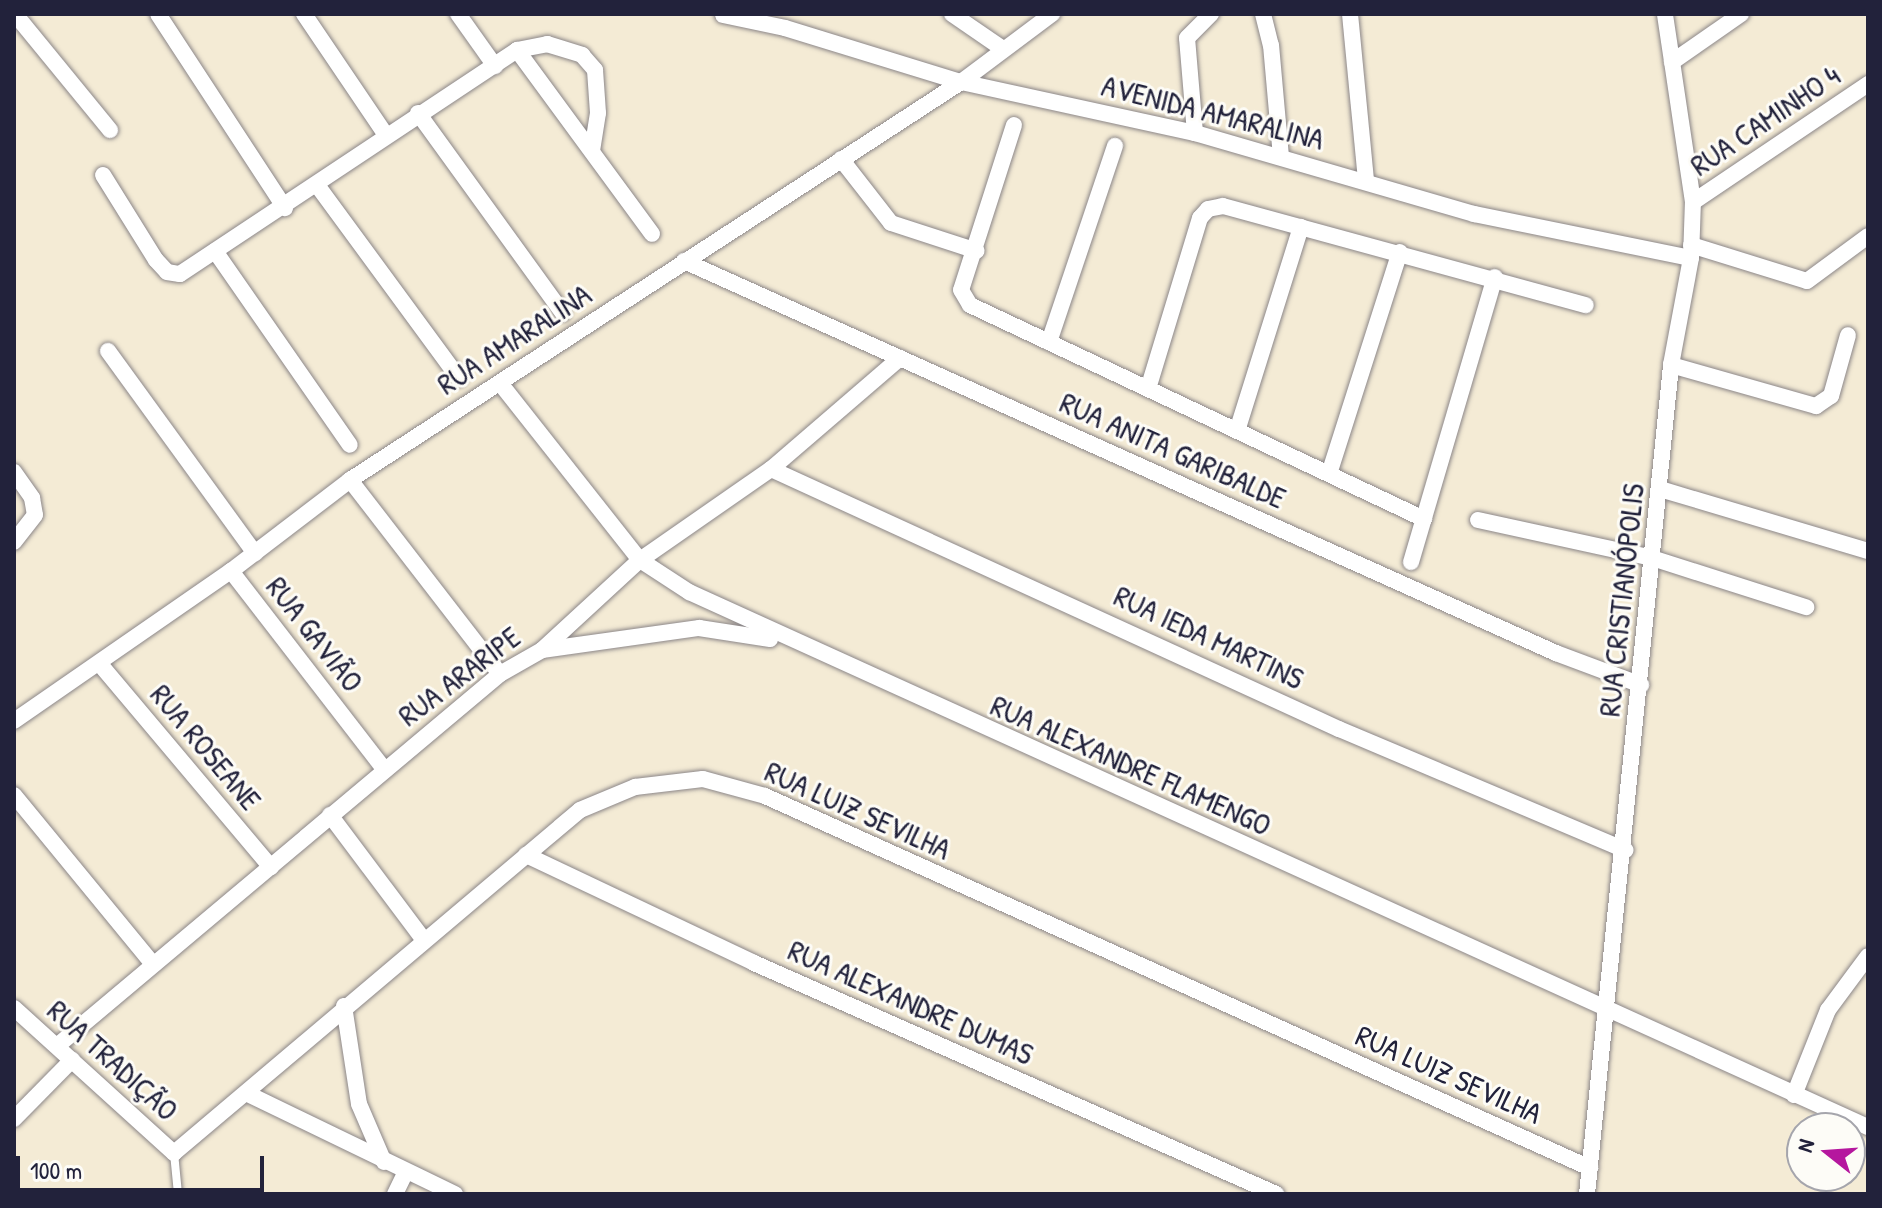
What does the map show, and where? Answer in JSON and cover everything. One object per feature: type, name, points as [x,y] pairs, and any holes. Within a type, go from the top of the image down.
[{"type":"street","points":[[15,14],[110,130]]},
{"type":"street","points":[[158,14],[285,208]]},
{"type":"street","points":[[304,14],[386,135]]},
{"type":"street","points":[[458,14],[495,66]]},
{"type":"street","points":[[952,14],[1003,49]]},
{"type":"street","name":"RUA AMARALINA","points":[[14,721],[231,571],[350,480],[961,82],[1052,14]]},
{"type":"street","points":[[1195,133],[1187,38],[1211,14]]},
{"type":"street","points":[[1263,14],[1271,45],[1281,157]]},
{"type":"street","points":[[1350,14],[1366,181]]},
{"type":"street","name":"RUA CRISTIANÓPOLIS","points":[[1587,1194],[1604,1011],[1625,850],[1671,365],[1691,252],[1693,202],[1665,14]]},
{"type":"street","points":[[1672,62],[1741,14]]},
{"type":"street","name":"AVENIDA AMARALINA","points":[[723,15],[782,21],[961,82],[1195,133],[1474,214],[1691,252],[1807,281],[1868,236]]},
{"type":"street","points":[[103,175],[167,272],[192,269],[215,251],[285,208],[418,113],[517,50],[558,46],[582,55],[595,70],[598,113],[592,150]]},
{"type":"street","points":[[517,50],[652,234]]},
{"type":"street","name":"RUA CAMINHO 4","points":[[1693,202],[1868,84]]},
{"type":"street","points":[[418,113],[563,313]]},
{"type":"street","points":[[1014,125],[962,297],[1049,342],[1424,519]]},
{"type":"street","points":[[1049,342],[1115,146]]},
{"type":"street","points":[[841,159],[891,223],[977,251]]},
{"type":"street","points":[[317,185],[459,378]]},
{"type":"street","points":[[1148,389],[1200,218],[1208,209],[1223,206],[1495,277],[1586,305]]},
{"type":"street","points":[[1237,431],[1301,227]]},
{"type":"street","points":[[215,251],[350,445]]},
{"type":"street","points":[[1329,474],[1400,252]]},
{"type":"street","name":"RUA ANITA GARIBALDE","points":[[684,261],[1556,653],[1641,685]]},
{"type":"street","points":[[1411,562],[1495,277]]},
{"type":"street","points":[[1671,365],[1816,406],[1831,396],[1848,335]]},
{"type":"street","points":[[108,351],[255,553]]},
{"type":"street","name":"RUA ARARIPE","points":[[57,1046],[151,962],[271,867],[500,674],[542,650],[640,560],[771,469],[900,358]]},
{"type":"street","name":"RUA ALEXANDRE FLAMENGO","points":[[500,383],[640,560],[689,592],[801,647],[1604,1011],[1868,1127]]},
{"type":"street","name":"RUA IEDA MARTINS","points":[[771,469],[1440,774],[1625,850]]},
{"type":"street","points":[[14,472],[32,498],[35,515],[14,542]]},
{"type":"street","points":[[350,480],[500,674]]},
{"type":"street","points":[[1660,489],[1868,551]]},
{"type":"street","points":[[1478,520],[1652,558],[1806,607]]},
{"type":"street","name":"RUA GAVIÃO","points":[[231,571],[384,769]]},
{"type":"street","points":[[542,650],[699,628],[801,647]]},
{"type":"street","name":"RUA ROSEANE","points":[[99,663],[271,867]]},
{"type":"street","name":"RUA LUIZ SEVILHA","points":[[174,1153],[248,1094],[423,939],[580,810],[635,787],[681,779],[720,782],[765,796],[1590,1168]]},
{"type":"street","points":[[14,795],[151,962]]},
{"type":"street","points":[[330,815],[423,939]]},
{"type":"street","name":"RUA ALEXANDRE DUMAS","points":[[526,855],[754,963],[1276,1194]]},
{"type":"street","points":[[1794,1095],[1828,1010],[1868,956]]},
{"type":"street","points":[[344,1006],[359,1104],[384,1162]]},
{"type":"street","name":"RUA TRADIÇÃO","points":[[14,1008],[174,1153]]},
{"type":"street","points":[[14,1119],[72,1060]]},
{"type":"street","points":[[248,1094],[455,1194]]},
{"type":"street","points":[[395,1194],[406,1171]]},
{"type":"lane","points":[[174,1153],[178,1194]]}]
